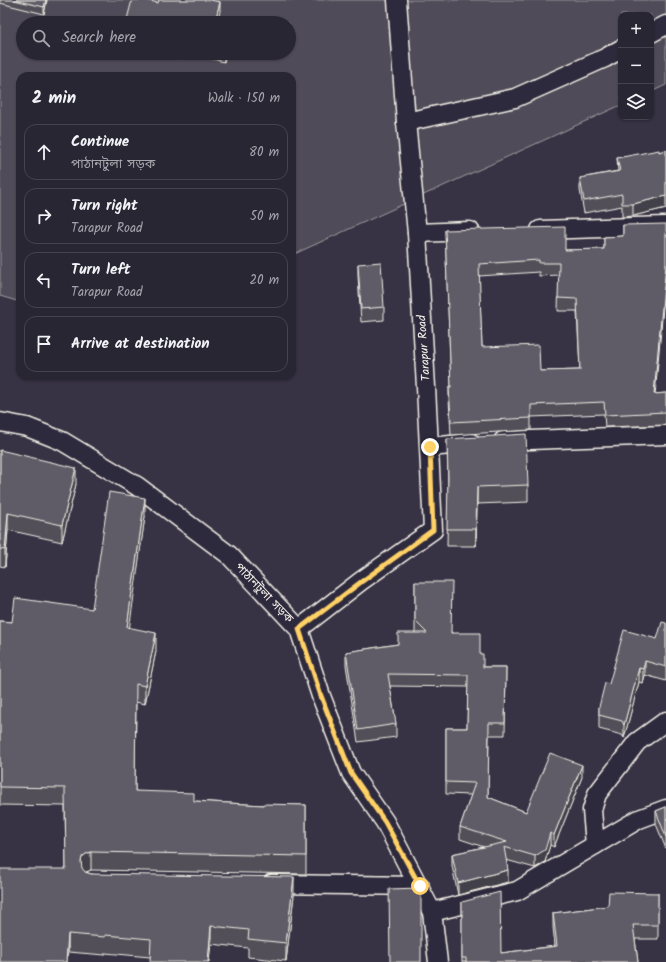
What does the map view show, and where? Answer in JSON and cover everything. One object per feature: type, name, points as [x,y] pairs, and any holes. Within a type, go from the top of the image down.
[{"type":"street","name":"Tarapur Road","points":[[299,629],[433,530],[430,447],[417,233],[406,122],[397,0]]},
{"type":"street","points":[[654,31],[666,25]]},
{"type":"street","points":[[406,122],[515,98],[605,58],[618,51]]},
{"type":"street","points":[[523,230],[666,226]]},
{"type":"street","points":[[417,233],[485,231]]},
{"type":"street","name":"পাঠানটুলা সড়ক","points":[[0,422],[27,427],[62,441],[137,486],[229,555],[299,629],[321,696],[351,773],[385,822],[420,886],[432,912],[438,962]]},
{"type":"street","points":[[430,447],[481,442],[666,435]]},
{"type":"street","points":[[595,845],[592,810],[597,794],[637,742],[666,721]]},
{"type":"street","points":[[432,912],[517,892],[639,819],[666,809]]},
{"type":"street","points":[[255,884],[420,886]]},
{"type":"shaded area","points":[[0,0],[666,0],[666,85],[654,91],[654,12],[618,12],[618,106],[296,253],[296,72],[16,72],[16,301],[0,296]]},
{"type":"building","points":[[14,0],[46,0],[44,7]]},
{"type":"building","points":[[132,0],[146,0],[158,3],[159,0],[210,0],[220,2],[216,16],[128,16]]},
{"type":"building","points":[[659,150],[659,152],[666,150],[666,196],[633,204],[622,204],[622,194],[584,201],[580,178],[620,171],[617,158]]},
{"type":"building","points":[[666,224],[666,264],[654,394],[666,393],[666,412],[605,415],[604,402],[531,405],[531,418],[451,422],[445,230],[565,227],[565,250],[604,249],[604,237],[623,236],[623,225]],"holes":[[[539,260],[539,263],[559,263],[558,298],[577,299],[580,370],[540,371],[539,345],[482,347],[479,264]]]},
{"type":"building","points":[[381,262],[384,307],[361,309],[358,264]]},
{"type":"building","points":[[526,434],[528,485],[477,487],[476,529],[447,529],[447,439]]},
{"type":"building","points":[[0,450],[76,468],[62,525],[8,513],[5,550],[0,549]]},
{"type":"building","points":[[109,492],[145,498],[127,627],[156,633],[145,686],[136,684],[135,791],[194,793],[194,801],[263,805],[306,805],[306,856],[91,852],[82,857],[82,868],[85,872],[91,874],[294,877],[286,943],[248,939],[249,930],[211,926],[208,962],[150,962],[151,939],[105,935],[105,937],[68,934],[66,962],[0,962],[0,869],[66,869],[65,788],[0,787],[0,621],[12,622],[15,598],[92,609]]},
{"type":"building","points":[[415,582],[452,582],[451,633],[480,633],[480,654],[483,654],[483,667],[506,667],[505,723],[489,723],[488,797],[526,812],[550,753],[582,765],[554,835],[550,833],[545,850],[535,856],[504,847],[508,870],[458,883],[452,854],[507,842],[460,827],[475,783],[446,782],[446,728],[467,728],[468,675],[388,674],[396,724],[358,730],[346,652],[398,644],[398,633],[427,633],[415,621]]},
{"type":"building","points":[[662,622],[666,623],[666,667],[645,661],[643,669],[639,668],[624,725],[622,721],[599,715],[599,707],[605,683],[609,684],[624,630],[657,639]]},
{"type":"building","points":[[666,807],[666,837],[656,811]]},
{"type":"building","points":[[420,888],[421,962],[390,962],[389,889]]},
{"type":"building","points":[[500,892],[501,953],[557,946],[553,913],[608,906],[609,892],[658,893],[658,925],[633,925],[638,962],[466,962],[466,958],[462,958],[462,902]]},
{"type":"route","points":[[420,886],[385,822],[351,773],[321,696],[299,629],[433,530],[430,447]]}]
